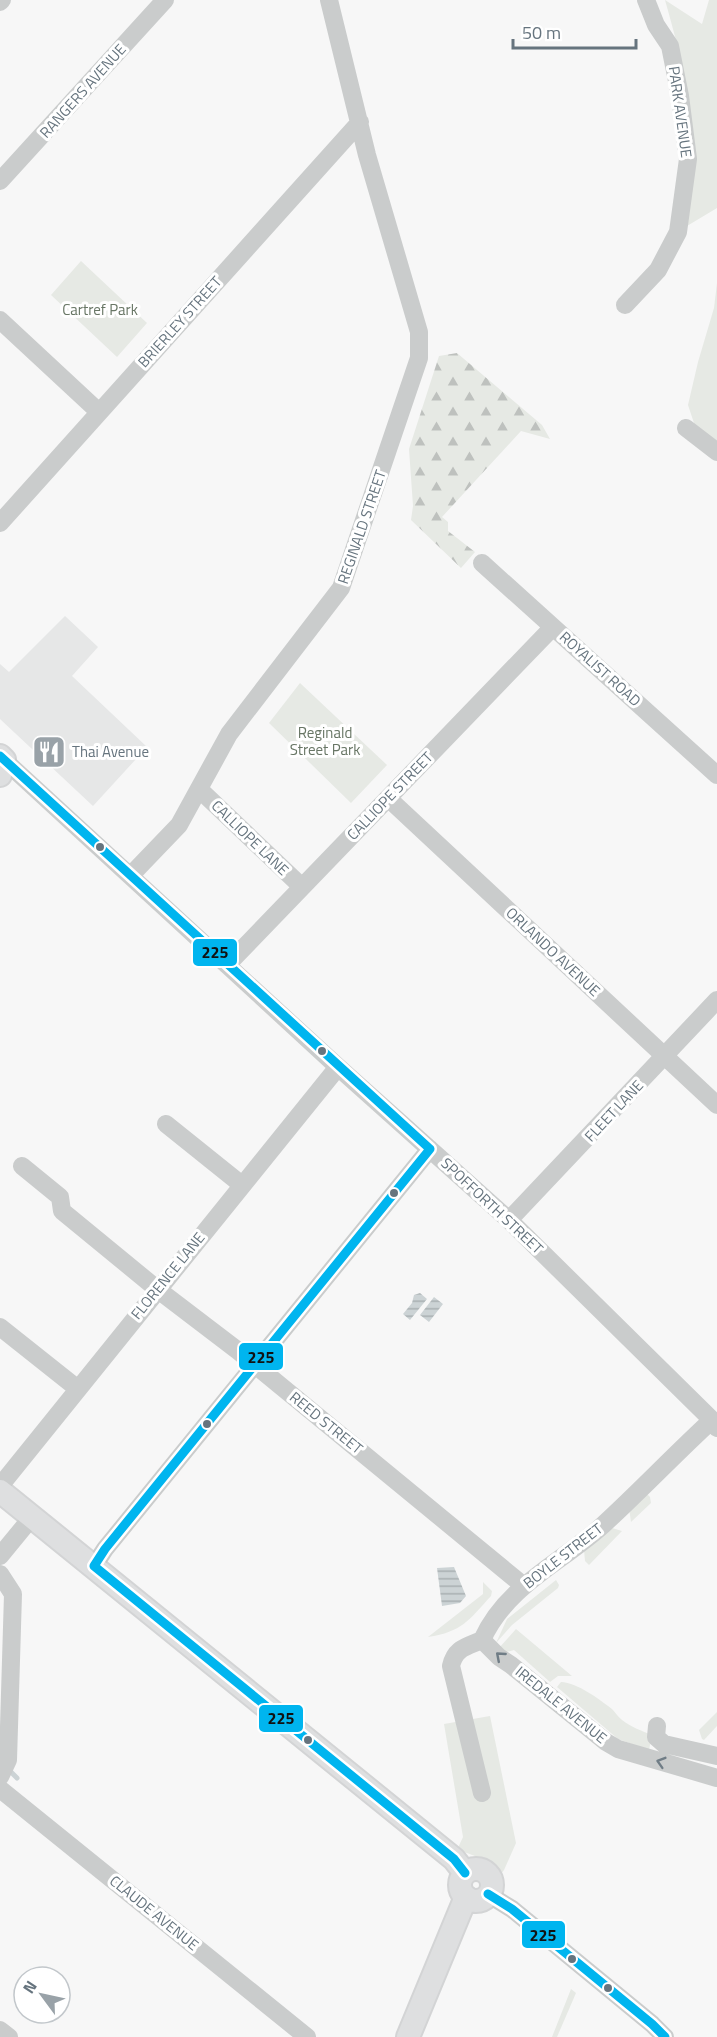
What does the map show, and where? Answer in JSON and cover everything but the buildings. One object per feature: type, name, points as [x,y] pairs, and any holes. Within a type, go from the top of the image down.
[{"type":"main road","points":[[0,1488],[32,1517],[454,1859],[465,1873]]},
{"type":"main road","points":[[473,1869],[487,1873],[491,1881],[489,1894],[485,1898],[475,1901],[466,1897],[460,1888],[461,1878],[465,1873],[473,1869]]},
{"type":"main road","points":[[408,2037],[466,1897]]},
{"type":"street","name":"RANGERS AVENUE","points":[[0,182],[165,0]]},
{"type":"street","name":"REGINALD STREET","points":[[130,875],[179,825],[229,734],[341,588],[419,358],[419,332],[367,155],[328,0]]},
{"type":"street","name":"PARK AVENUE","points":[[625,305],[658,270],[678,232],[688,159],[680,96],[670,46],[656,25],[651,5]]},
{"type":"street","name":"BRIERLEY STREET","points":[[0,523],[360,122]]},
{"type":"street","points":[[0,320],[99,412]]},
{"type":"street","points":[[687,428],[717,452]]},
{"type":"street","name":"ROYALIST ROAD","points":[[482,563],[717,775]]},
{"type":"street","name":"CALLIOPE STREET","points":[[227,965],[553,627]]},
{"type":"street","name":"SPOFFORTH STREET","points":[[1,764],[130,875],[338,1067],[509,1220],[715,1423]]},
{"type":"street","name":"CALLIOPE LANE","points":[[199,789],[301,886]]},
{"type":"street","name":"ORLANDO AVENUE","points":[[389,799],[717,1106]]},
{"type":"street","name":"FLEET LANE","points":[[509,1220],[717,1000]]},
{"type":"street","name":"FLORENCE LANE","points":[[0,1488],[338,1067]]},
{"type":"street","points":[[166,1124],[242,1185]]},
{"type":"street","points":[[94,1566],[105,1549],[254,1364],[430,1149]]},
{"type":"street","name":"REED STREET","points":[[22,1166],[60,1197],[62,1211],[254,1364],[524,1586]]},
{"type":"street","points":[[0,1327],[78,1389]]},
{"type":"street","name":"BOYLE STREET","points":[[482,1640],[489,1623],[500,1608],[524,1586],[601,1527],[715,1423]]},
{"type":"street","points":[[0,1556],[32,1517]]},
{"type":"street","points":[[0,1574],[13,1594],[8,1760],[0,1777]]},
{"type":"street","points":[[482,1640],[460,1650],[453,1656],[451,1666],[482,1793]]},
{"type":"street","name":"IREDALE AVENUE","points":[[482,1640],[499,1657],[606,1742],[618,1749],[717,1778]]},
{"type":"street","points":[[657,1725],[655,1732],[658,1741],[717,1756]]},
{"type":"street","points":[[690,1771],[696,1752]]},
{"type":"street","name":"CLAUDE AVENUE","points":[[0,1789],[308,2037]]},
{"type":"street","points":[[489,1894],[521,1917],[665,2037]]},
{"type":"street","points":[[652,2024],[680,2037]]},
{"type":"street","points":[[0,2030],[9,2037]]},
{"type":"shaded area","points":[[65,616],[98,647],[72,676],[147,747],[93,806],[0,719],[0,664],[9,672]]},
{"type":"shaded area","points":[[420,1293],[427,1299],[410,1320],[403,1314],[412,1303],[414,1295]]},
{"type":"shaded area","points":[[434,1297],[443,1304],[429,1322],[420,1315]]},
{"type":"shaded area","points":[[454,1567],[466,1596],[460,1603],[442,1606],[437,1568]]},
{"type":"green space","points":[[665,0],[702,24],[709,0],[717,0],[717,208],[687,226],[694,170],[692,121],[681,60]]},
{"type":"green space","name":"Cartref Park","points":[[81,261],[147,323],[117,357],[51,295]]},
{"type":"green space","points":[[717,283],[717,460],[698,435],[688,405],[714,308]]},
{"type":"green space","points":[[457,353],[542,425],[550,439],[521,431],[442,517],[448,522],[448,531],[475,552],[461,568],[411,520],[413,506],[409,449],[439,356]]},
{"type":"green space","name":"Reginald Street Park","points":[[300,683],[387,765],[351,803],[269,723]]},
{"type":"green space","points":[[646,1493],[651,1503],[631,1522],[629,1508]]},
{"type":"green space","points":[[612,1528],[622,1531],[589,1565],[585,1561],[584,1550]]},
{"type":"green space","points":[[556,1580],[558,1588],[512,1625],[496,1643],[507,1619]]},
{"type":"green space","points":[[483,1582],[492,1591],[491,1596],[464,1624],[449,1632],[428,1637],[483,1594]]},
{"type":"green space","points":[[516,1629],[572,1676],[558,1676],[550,1682],[514,1650],[503,1653],[499,1648]]},
{"type":"green space","points":[[561,1682],[588,1692],[612,1709],[619,1718],[652,1735],[649,1750],[618,1739],[557,1687]]},
{"type":"green space","points":[[717,1712],[717,1726],[704,1740],[702,1739],[699,1730]]},
{"type":"green space","points":[[490,1716],[516,1843],[498,1878],[481,1860],[457,1850],[463,1837],[444,1724]]},
{"type":"green space","points":[[571,1989],[576,1993],[557,2037],[552,2037]]},
{"type":"waterway","points":[[8,1769],[17,1778]]},
{"type":"transit line","name":"225","points":[[0,756],[430,1149]]},
{"type":"transit line","name":"225","points":[[94,1566],[105,1549],[430,1149]]},
{"type":"transit line","name":"225","points":[[94,1566],[454,1859],[465,1873]]},
{"type":"transit line","name":"225","points":[[488,1894],[512,1909],[665,2037]]},
{"type":"place","name":"Thai Avenue","points":[[49,752]]}]
